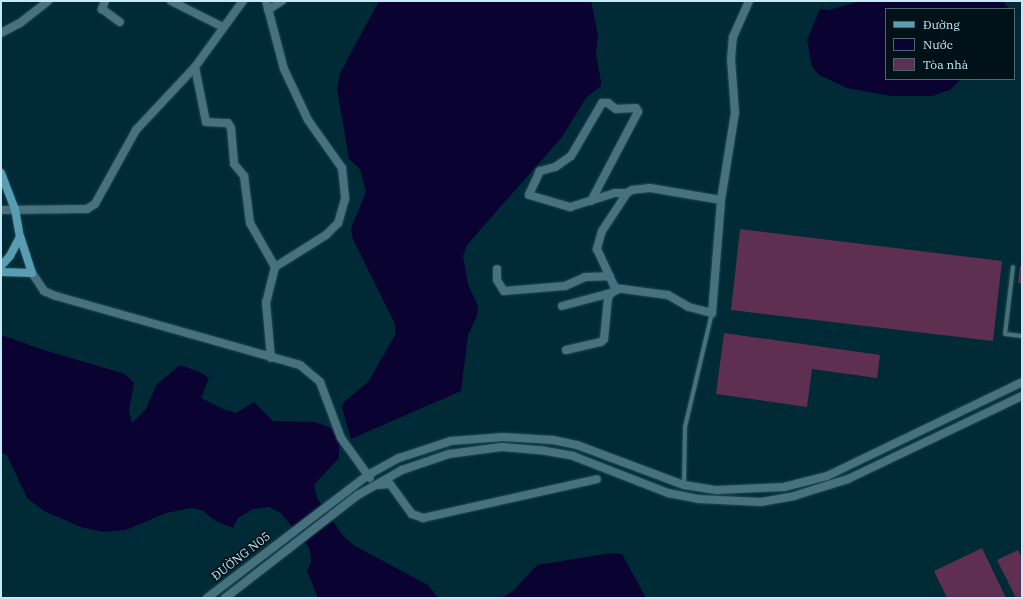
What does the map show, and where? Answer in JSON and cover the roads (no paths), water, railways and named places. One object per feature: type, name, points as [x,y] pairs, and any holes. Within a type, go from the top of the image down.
[{"type":"main road","points":[[1,173],[15,209],[20,237],[32,273],[1,272]]},
{"type":"main road","points":[[1,266],[10,256],[20,237]]},
{"type":"street","points":[[1,33],[20,23],[48,1]]},
{"type":"street","points":[[105,1],[102,9],[120,22]]},
{"type":"street","points":[[171,1],[223,27]]},
{"type":"street","points":[[1,210],[87,209],[95,204],[136,130],[195,67],[243,1]]},
{"type":"street","points":[[266,1],[284,69],[308,120],[342,168],[345,199],[338,223],[326,235],[275,267],[266,302],[271,358]]},
{"type":"street","points":[[268,10],[282,1]]},
{"type":"street","points":[[562,306],[614,292],[637,290],[668,296],[689,307],[712,313],[721,200],[735,113],[731,59],[733,37],[749,1]]},
{"type":"street","points":[[195,67],[206,122],[228,123],[231,128],[234,164],[244,176],[250,223],[275,267]]},
{"type":"street","points":[[591,201],[638,112],[636,108],[616,109],[608,103],[602,103],[570,156],[555,167],[540,171],[530,189],[529,195],[533,198],[570,207],[650,188],[721,200]]},
{"type":"street","points":[[614,292],[610,276],[597,249],[602,231],[627,193]]},
{"type":"street","points":[[498,269],[497,280],[504,291],[565,286],[585,277],[610,276]]},
{"type":"street","points":[[32,273],[44,291],[56,296],[300,365],[320,382],[341,438],[375,485],[390,484],[412,514],[423,518],[596,479]]},
{"type":"street","points":[[566,350],[601,342],[604,339],[608,298],[614,292]]},
{"type":"street","points":[[1020,383],[1022,392]]},
{"type":"street","name":"ĐƯỜNG N05","points":[[207,598],[290,532],[368,475],[399,458],[451,441],[521,437],[577,445],[684,485],[717,490],[784,487],[827,476],[1020,383]]},
{"type":"street","name":"ĐƯỜNG N05","points":[[225,598],[333,514],[375,485],[422,461],[476,449],[502,447],[573,456],[668,493],[698,499],[760,502],[794,496],[848,479],[1022,396]]},
{"type":"lane","points":[[1013,267],[1005,334],[1022,336]]},
{"type":"lane","points":[[684,485],[685,427],[712,313]]},
{"type":"water","points":[[379,1],[591,1],[598,35],[596,55],[601,86],[586,98],[562,137],[467,245],[463,256],[468,284],[478,306],[477,316],[468,335],[461,391],[351,439],[342,408],[343,403],[368,382],[395,335],[395,324],[352,237],[351,228],[366,192],[360,169],[349,159],[337,89],[340,73]]},
{"type":"water","points":[[860,1],[1003,1],[1008,8],[885,8],[885,80],[960,80],[950,90],[932,96],[891,96],[847,88],[819,75],[812,67],[807,40],[820,9],[829,10]]},
{"type":"water","points":[[1,335],[44,350],[125,374],[134,383],[129,411],[132,423],[146,409],[156,385],[180,365],[200,372],[209,378],[201,398],[223,409],[236,413],[254,402],[273,421],[315,422],[331,428],[339,442],[339,458],[314,485],[317,498],[344,537],[355,546],[428,585],[438,598],[318,598],[307,571],[311,562],[310,549],[281,513],[269,507],[253,509],[238,518],[233,528],[216,521],[203,511],[192,508],[166,513],[126,530],[103,532],[81,527],[44,511],[27,498],[7,455],[1,452]]},
{"type":"water","points":[[611,553],[622,554],[646,598],[502,598],[514,590],[537,565]]}]
